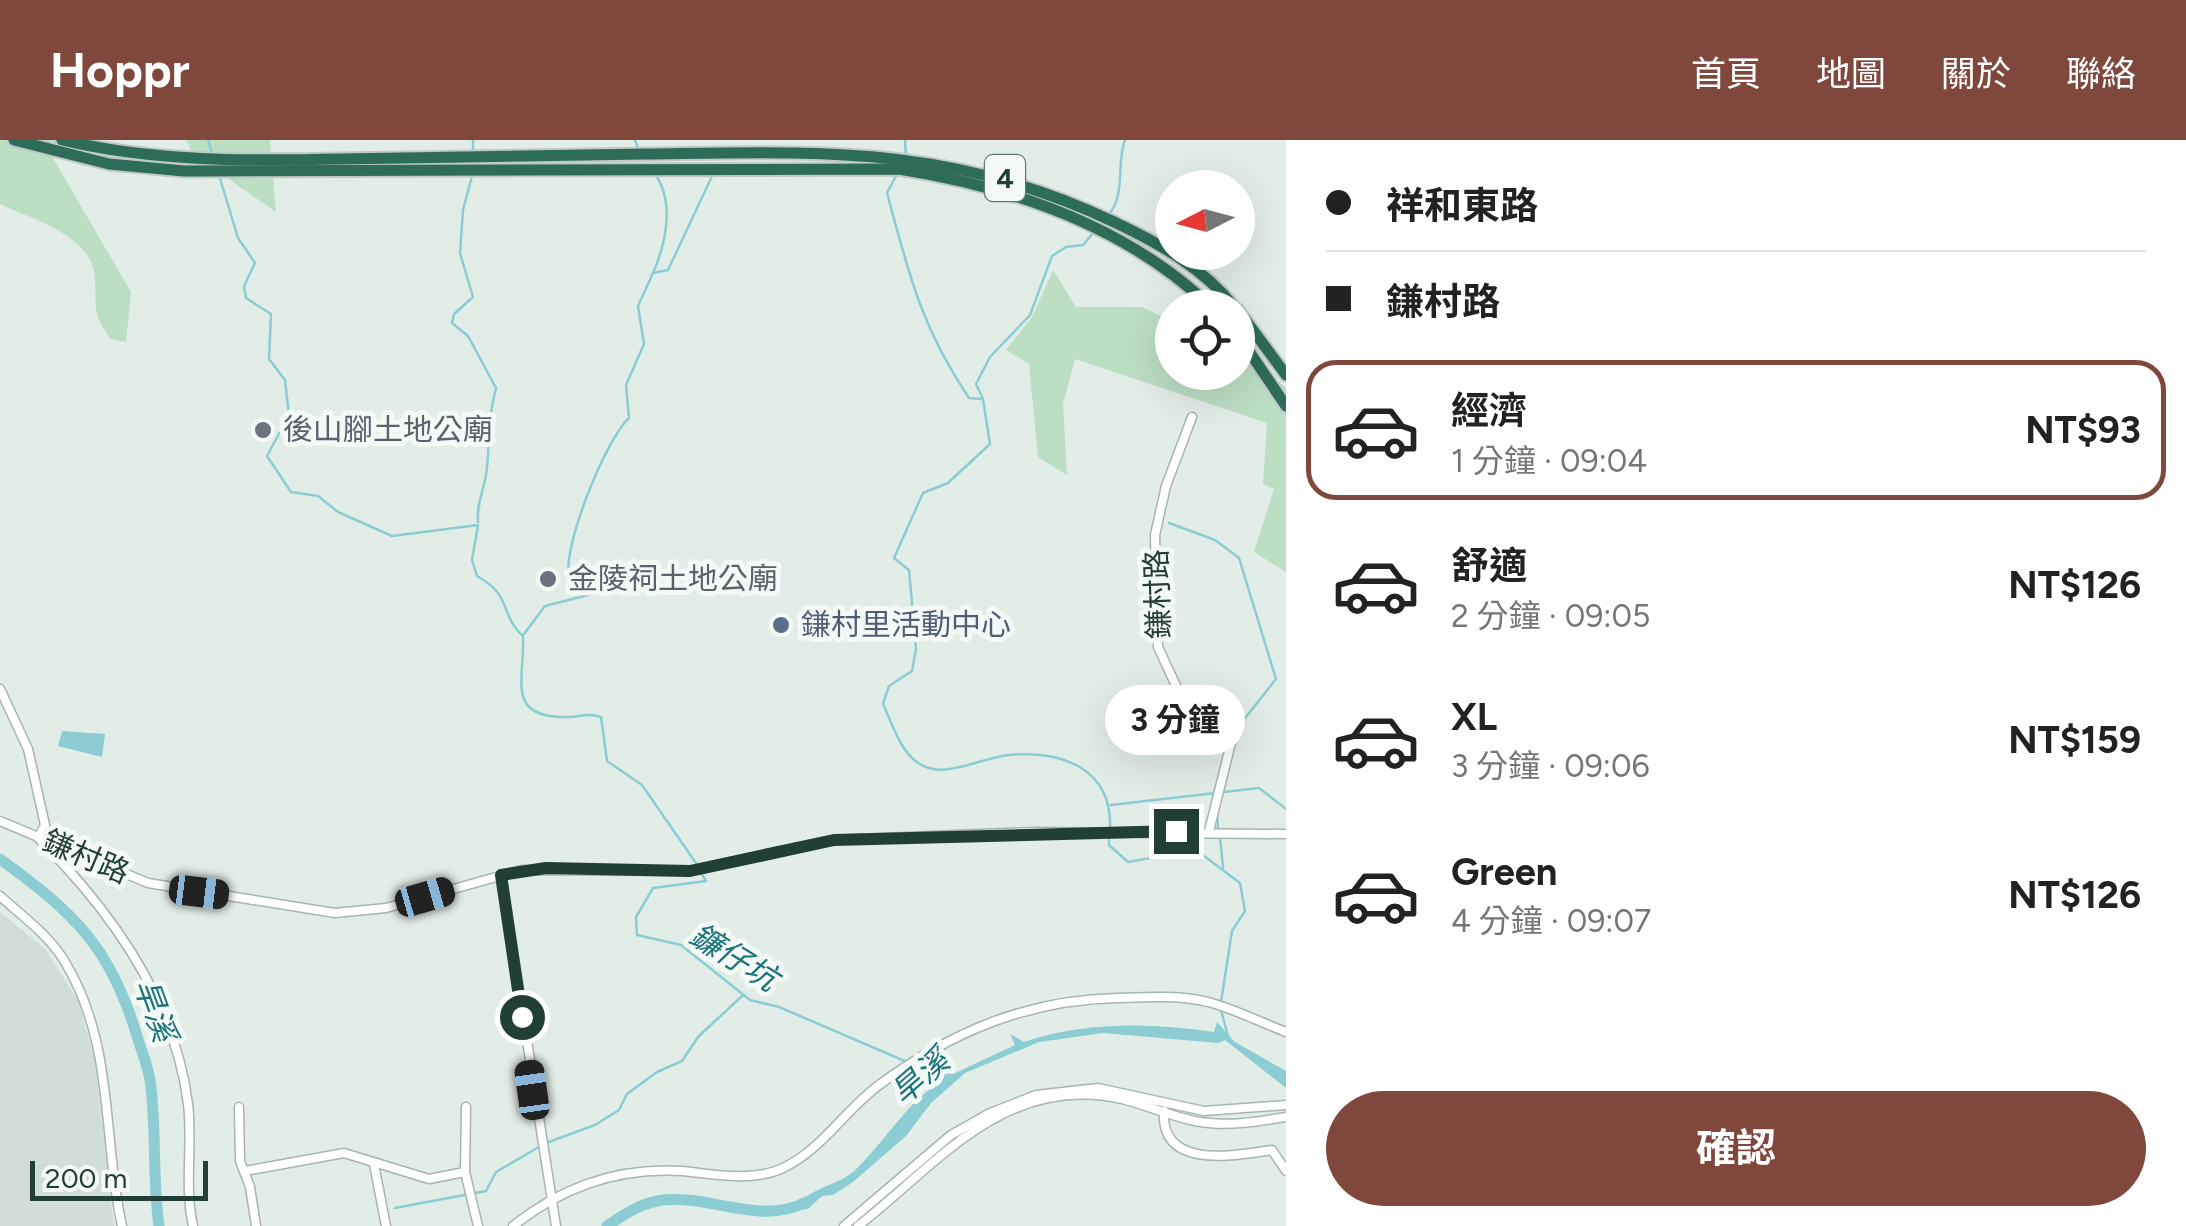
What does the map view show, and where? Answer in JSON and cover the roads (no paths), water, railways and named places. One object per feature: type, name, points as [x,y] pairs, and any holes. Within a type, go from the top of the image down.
[{"type":"highway","name":"4","points":[[14,140],[109,164],[651,168],[904,164]]},
{"type":"highway","name":"4","points":[[62,140],[113,152],[216,166]]},
{"type":"highway","name":"4","points":[[474,164],[722,153],[904,164],[1097,221],[1188,264],[1216,290]]},
{"type":"highway","name":"4","points":[[1097,221],[1192,290]]},
{"type":"highway","name":"4","points":[[1255,334],[1286,376]]},
{"type":"highway","points":[[1255,360],[1286,406]]},
{"type":"street","name":"鎌村路","points":[[0,821],[148,883],[335,913],[386,908],[501,875],[546,868],[690,871],[834,840],[1209,831],[1232,739],[1193,707],[1162,662],[1154,547],[1166,486],[1192,417]]},
{"type":"street","points":[[0,689],[10,720],[28,749],[46,825],[38,838],[105,912],[158,1002],[181,1066],[188,1104],[193,1226]]},
{"type":"street","points":[[1209,831],[1286,834]]},
{"type":"street","points":[[501,875],[556,1226]]},
{"type":"street","points":[[0,896],[64,960],[95,1029],[108,1097],[122,1226]]},
{"type":"street","points":[[513,1226],[552,1202],[619,1175],[676,1171],[750,1175],[780,1170],[816,1146],[874,1088],[923,1054],[996,1018],[1044,1004],[1088,998],[1187,998],[1224,1006],[1286,1032]]},
{"type":"street","points":[[844,1226],[937,1145],[1021,1100],[1090,1088],[1223,1124],[1286,1117]]},
{"type":"street","points":[[858,1226],[944,1149],[1013,1111],[1056,1098],[1089,1095],[1229,1112],[1286,1105]]},
{"type":"street","points":[[466,1106],[465,1172],[478,1226]]},
{"type":"street","points":[[239,1107],[240,1161],[256,1226]]},
{"type":"street","points":[[1166,1107],[1170,1136],[1189,1153],[1206,1157],[1272,1150],[1286,1171]]},
{"type":"street","points":[[245,1171],[344,1153],[429,1179],[465,1172]]},
{"type":"street","points":[[374,1164],[385,1221]]},
{"type":"water","points":[[62,731],[105,734],[102,757],[58,746]]},
{"type":"water","points":[[1217,1022],[1235,1042],[1286,1071],[1286,1088],[1225,1040],[1218,1043],[1103,1033],[1039,1042],[965,1073],[931,1103],[906,1136],[853,1182],[833,1195],[822,1196],[808,1209],[794,1210],[807,1196],[853,1172],[919,1098],[942,1082],[932,1075],[933,1068],[953,1074],[1015,1045],[1010,1034],[1024,1042],[1095,1027],[1214,1032]]},
{"type":"waterway","name":"鐮仔坑","points":[[208,140],[212,153]]},
{"type":"waterway","points":[[473,140],[473,153]]},
{"type":"waterway","points":[[635,140],[639,151]]},
{"type":"waterway","points":[[905,140],[906,158]]},
{"type":"waterway","points":[[1109,214],[1117,198],[1125,140]]},
{"type":"waterway","points":[[653,273],[662,249],[667,210],[655,174]]},
{"type":"waterway","points":[[524,634],[545,606],[600,592],[593,578],[569,575],[579,518],[598,469],[629,418],[626,385],[644,344],[638,306],[653,273],[668,270],[713,174]]},
{"type":"waterway","points":[[897,174],[887,193],[918,299],[939,347],[969,398],[982,399]]},
{"type":"waterway","name":"鐮仔坑","points":[[219,175],[238,238],[255,263],[244,286],[246,298],[271,314],[269,359],[285,380],[289,415],[267,456],[291,492],[318,496],[338,512],[392,536],[478,525],[472,560],[477,576],[496,591],[523,636],[521,682],[527,704],[535,712],[549,716],[601,717],[607,761],[642,785],[698,866]]},
{"type":"waterway","points":[[472,176],[463,210],[460,253],[473,297],[454,314],[452,323],[468,336],[496,388],[478,522]]},
{"type":"waterway","points":[[1094,232],[1083,245],[1066,247],[1052,256],[1030,315],[990,357],[976,384],[983,399],[990,444],[948,483],[923,493],[894,558],[909,570],[916,649],[912,671],[889,686],[883,704],[901,743],[923,766],[951,769],[1000,756],[1029,754],[1065,760],[1081,768],[1103,792],[1110,830]]},
{"type":"waterway","points":[[1169,523],[1215,540],[1239,558],[1276,679],[1231,736]]},
{"type":"waterway","points":[[1111,805],[1259,788],[1286,809]]},
{"type":"waterway","points":[[1217,812],[1218,828]]},
{"type":"waterway","points":[[1220,836],[1223,868]]},
{"type":"waterway","points":[[1109,838],[1109,845],[1128,862],[1196,850],[1240,883],[1245,911],[1232,931],[1221,1002]]},
{"type":"waterway","name":"旱溪","points":[[0,859],[49,897],[86,934],[126,1005],[150,1080],[159,1226]]},
{"type":"waterway","name":"鐮仔坑","points":[[701,873],[706,881],[653,888],[636,917],[637,935],[681,945],[750,1000],[779,1007],[907,1062]]},
{"type":"waterway","points":[[546,1143],[595,1125],[619,1110],[627,1094],[657,1072],[682,1061],[698,1037],[742,996]]},
{"type":"waterway","points":[[1221,1010],[1228,1036]]},
{"type":"waterway","name":"鐮仔坑","points":[[914,1064],[935,1072]]},
{"type":"waterway","points":[[395,1208],[486,1191],[496,1172],[539,1147]]},
{"type":"waterway","name":"旱溪","points":[[607,1226],[640,1206],[663,1200],[754,1211],[789,1209],[806,1202]]},
{"type":"place","name":"後山腳土地公廟","points":[[263,430]]},
{"type":"place","name":"金陵祠土地公廟","points":[[548,579]]},
{"type":"place","name":"鎌村里活動中心","points":[[781,625]]}]
